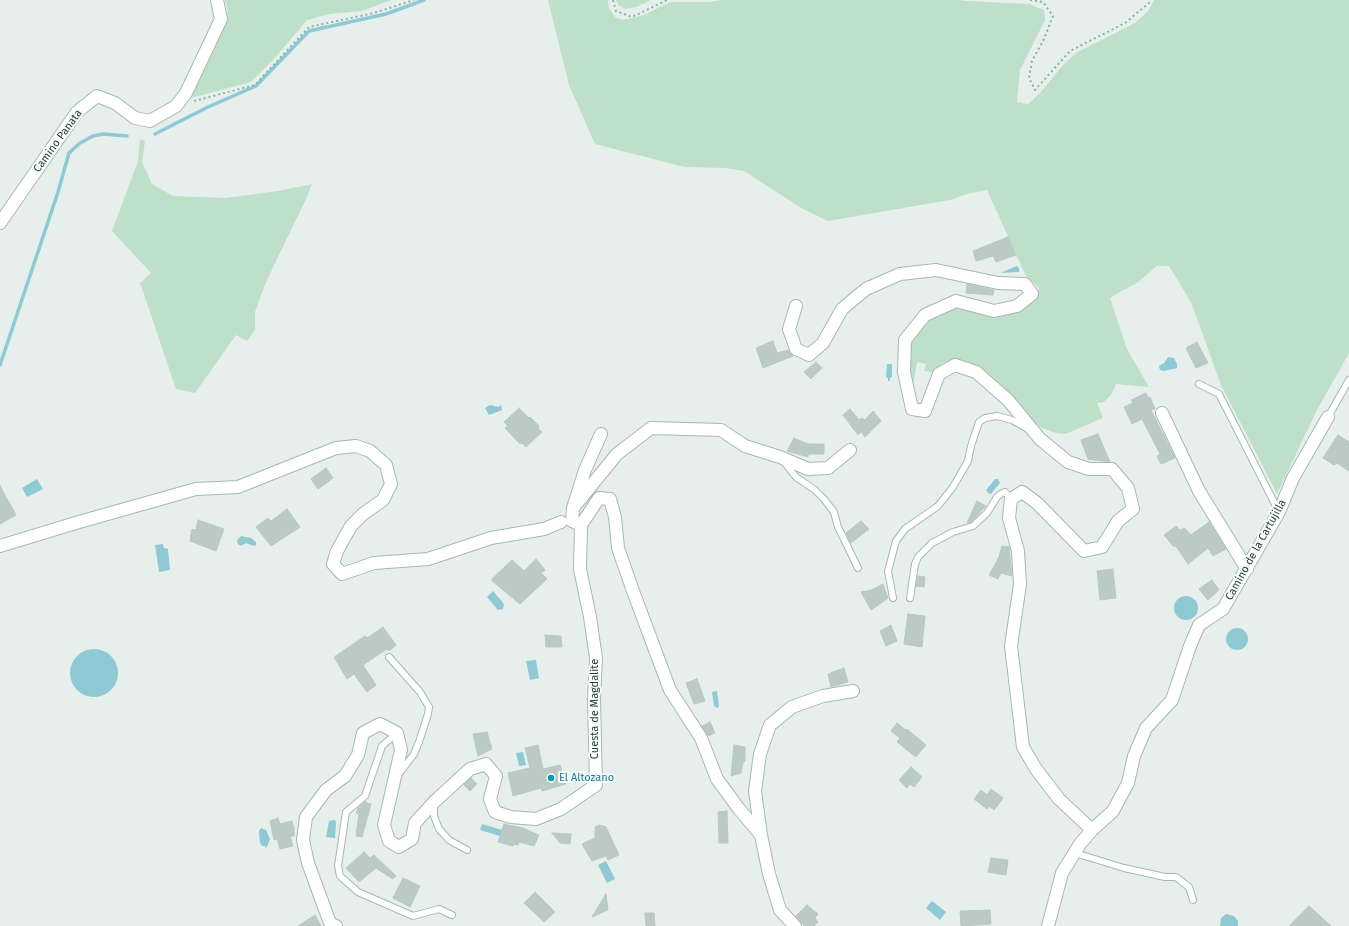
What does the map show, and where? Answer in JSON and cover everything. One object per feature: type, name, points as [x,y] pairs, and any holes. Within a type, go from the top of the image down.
[{"type":"street","name":"Camino Panata","points":[[0,223],[77,112],[97,96],[114,103],[135,118],[150,121],[176,106],[186,94],[221,19],[217,0]]},
{"type":"street","points":[[796,306],[788,329],[796,349],[809,355],[823,342],[842,309],[866,289],[900,274],[936,270],[998,283],[1025,284],[1032,294],[1017,306],[994,311],[956,301],[926,315],[904,340],[904,372],[912,409],[924,411],[939,374],[955,365],[976,372],[1008,400],[1040,439],[1068,462],[1088,469],[1112,469],[1128,488],[1133,509],[1118,521],[1102,547],[1084,551],[1037,503],[1022,492],[1011,499],[1009,518],[1018,551],[1020,584],[1011,646],[1023,747],[1036,769],[1059,799],[1092,830]]},
{"type":"street","points":[[1162,413],[1199,491],[1247,569]]},
{"type":"street","name":"Camino de la Cartujilla","points":[[1048,926],[1062,874],[1092,830],[1113,811],[1128,783],[1134,756],[1146,728],[1172,700],[1190,646],[1199,625],[1223,609],[1279,512],[1293,478],[1328,417]]},
{"type":"street","points":[[572,519],[617,454],[651,428],[721,430],[745,446],[780,457],[808,469],[828,468],[850,450]]},
{"type":"street","points":[[572,519],[586,470],[601,434]]},
{"type":"street","points":[[0,546],[196,489],[238,487],[336,448],[356,446],[370,451],[386,465],[391,484],[383,500],[363,514],[350,526],[337,551],[333,564],[342,574],[374,563],[428,559],[491,538],[544,529],[572,519],[599,498],[610,499],[615,517],[618,548],[632,591],[670,690],[701,738],[717,779],[739,809],[761,835]]},
{"type":"street","name":"Cuesta de Magdalite","points":[[397,733],[401,750],[384,825],[389,841],[400,847],[412,839],[415,823],[434,802],[470,769],[486,764],[496,776],[490,799],[495,812],[511,817],[536,819],[561,808],[596,785],[594,698],[596,658],[590,616],[580,569],[572,519]]},
{"type":"street","points":[[795,926],[780,910],[769,874],[761,835],[755,791],[760,754],[770,725],[792,708],[823,696],[853,691]]},
{"type":"street","points":[[336,926],[330,923],[308,863],[303,840],[306,817],[326,790],[345,776],[358,755],[363,733],[380,724],[397,733]]},
{"type":"lane","points":[[1328,417],[1349,380]]},
{"type":"lane","points":[[1199,384],[1219,394],[1279,512]]},
{"type":"lane","points":[[893,598],[888,571],[896,541],[906,529],[938,506],[953,486],[968,461],[979,422],[985,418],[997,416],[1012,420],[1026,428],[1040,439]]},
{"type":"lane","points":[[780,457],[796,477],[815,490],[834,512],[838,527],[858,568]]},
{"type":"lane","points":[[910,598],[918,557],[932,543],[953,532],[973,526],[987,513],[997,497],[1002,493],[1005,492],[1011,499]]},
{"type":"lane","points":[[389,657],[420,692],[429,707],[414,754],[394,779]]},
{"type":"lane","points":[[397,733],[382,746],[365,796],[346,812],[338,866],[340,876],[358,892],[413,916],[439,909],[452,915]]},
{"type":"lane","points":[[434,802],[434,816],[439,829],[449,840],[468,850]]},
{"type":"lane","points":[[1075,853],[1124,868],[1165,877],[1176,877],[1189,887],[1193,900]]},
{"type":"path","points":[[176,106],[255,84],[309,27],[374,13],[414,0]]},
{"type":"path","points":[[614,0],[616,11],[632,17],[667,0]]},
{"type":"path","points":[[1030,0],[1043,2],[1053,16],[1044,39],[1032,61],[1029,78],[1035,90],[1070,51],[1125,23],[1149,3],[1150,0]]},
{"type":"green space","points":[[225,0],[391,0],[362,11],[330,14],[307,20],[273,60],[251,82],[187,99],[228,11]]},
{"type":"green space","points":[[548,0],[608,0],[609,8],[615,17],[623,20],[644,15],[670,2],[709,2],[721,0],[960,0],[1029,4],[1044,10],[1045,20],[1020,70],[1017,102],[1028,104],[1040,93],[1063,65],[1076,53],[1135,23],[1148,11],[1154,0],[1349,0],[1349,353],[1317,410],[1277,494],[1221,385],[1191,302],[1169,266],[1157,266],[1137,283],[1110,298],[1127,349],[1149,387],[1116,384],[1111,395],[1104,402],[1097,403],[1103,418],[1066,434],[1055,433],[1040,427],[992,378],[970,362],[950,361],[941,364],[935,373],[924,371],[926,364],[917,362],[911,400],[908,377],[910,339],[929,318],[956,305],[993,315],[1035,299],[1039,288],[1026,276],[987,190],[967,194],[950,200],[828,221],[803,209],[744,171],[725,168],[685,167],[595,144],[569,85]]},
{"type":"green space","points":[[616,0],[651,0],[636,7],[625,9],[618,5]]},
{"type":"green space","points":[[140,139],[145,141],[142,162],[152,184],[173,196],[226,198],[278,191],[312,184],[266,282],[255,312],[255,330],[247,341],[236,335],[195,393],[176,389],[140,283],[151,273],[112,231],[138,161]]},
{"type":"water","points":[[1017,266],[1019,272],[1000,273]]},
{"type":"water","points":[[1168,357],[1174,358],[1177,368],[1164,371],[1160,370],[1159,366],[1164,363]]},
{"type":"water","points":[[887,364],[892,364],[892,377],[890,378],[890,381],[888,381],[888,378],[886,377]]},
{"type":"water","points":[[490,405],[498,407],[501,405],[502,410],[489,415],[485,408]]},
{"type":"water","points":[[37,479],[43,489],[27,497],[22,488]]},
{"type":"water","points":[[995,479],[998,479],[1000,483],[991,494],[988,493],[986,490]]},
{"type":"water","points":[[241,536],[251,538],[256,542],[256,545],[254,546],[246,543],[241,546],[238,544],[237,540]]},
{"type":"water","points":[[163,544],[164,548],[168,549],[170,570],[159,572],[155,545]]},
{"type":"water","points":[[493,591],[504,604],[503,609],[498,610],[487,597]]},
{"type":"water","points":[[1186,596],[1195,599],[1198,608],[1195,617],[1186,620],[1177,617],[1174,608],[1177,599]]},
{"type":"water","points":[[1233,628],[1241,628],[1248,635],[1248,643],[1241,650],[1233,650],[1226,643],[1226,635]]},
{"type":"water","points":[[89,649],[99,649],[111,656],[118,668],[118,678],[111,690],[99,697],[89,697],[81,693],[74,686],[70,678],[70,668],[74,660],[81,653]]},
{"type":"water","points":[[536,660],[539,678],[530,680],[526,661]]},
{"type":"water","points":[[717,691],[719,706],[717,708],[714,706],[712,692]]},
{"type":"water","points":[[523,752],[526,765],[519,766],[516,753]]},
{"type":"water","points":[[335,820],[335,838],[326,837],[329,821]]},
{"type":"water","points":[[482,824],[502,830],[500,836],[480,830]]},
{"type":"water","points":[[261,828],[266,830],[270,839],[266,849],[265,846],[262,846],[260,843],[259,831]]},
{"type":"water","points":[[606,861],[615,879],[607,883],[598,865]]},
{"type":"water","points":[[932,901],[946,912],[940,920],[926,908]]},
{"type":"water","points":[[1226,914],[1234,916],[1238,921],[1238,926],[1220,926],[1221,918]]},
{"type":"building","points":[[1008,237],[1016,255],[996,262],[993,256],[976,261],[973,251]]},
{"type":"building","points":[[967,284],[994,290],[993,295],[966,293]]},
{"type":"building","points":[[773,341],[777,353],[788,350],[793,356],[763,368],[756,348]]},
{"type":"building","points":[[1197,342],[1208,363],[1196,368],[1186,348]]},
{"type":"building","points":[[816,362],[822,368],[811,379],[804,372]]},
{"type":"building","points":[[1146,393],[1148,398],[1150,397],[1155,409],[1151,410],[1175,458],[1161,464],[1157,456],[1160,454],[1142,419],[1132,424],[1124,407],[1133,403],[1131,400]]},
{"type":"building","points":[[519,408],[539,426],[538,428],[542,432],[526,447],[522,443],[520,444],[505,428],[508,426],[504,422]]},
{"type":"building","points":[[850,409],[859,420],[862,418],[865,420],[873,411],[881,421],[865,437],[861,432],[858,435],[843,415]]},
{"type":"building","points":[[1098,434],[1110,462],[1088,459],[1081,440]]},
{"type":"building","points":[[1338,435],[1349,442],[1349,471],[1337,463],[1334,465],[1323,458]]},
{"type":"building","points":[[794,438],[808,444],[824,444],[824,454],[808,454],[808,457],[787,451]]},
{"type":"building","points":[[326,468],[333,478],[318,489],[311,479]]},
{"type":"building","points":[[0,486],[16,515],[0,524]]},
{"type":"building","points":[[977,501],[986,506],[971,522],[967,523]]},
{"type":"building","points":[[287,509],[300,527],[271,546],[256,527],[268,518],[271,521]]},
{"type":"building","points":[[198,520],[224,529],[216,551],[190,541],[192,529],[196,530]]},
{"type":"building","points":[[861,521],[869,529],[851,543],[846,533]]},
{"type":"building","points":[[1209,522],[1226,549],[1213,556],[1208,548],[1188,564],[1175,545],[1174,547],[1164,535],[1176,526],[1180,530],[1184,528],[1191,535]]},
{"type":"building","points":[[1002,546],[1009,547],[1012,576],[1001,573],[998,579],[989,575],[999,557]]},
{"type":"building","points":[[536,559],[545,570],[541,573],[547,579],[520,604],[491,580],[512,560],[524,571]]},
{"type":"building","points":[[1113,569],[1116,598],[1100,600],[1097,571]]},
{"type":"building","points":[[918,576],[925,577],[924,587],[916,586]]},
{"type":"building","points":[[1212,580],[1219,590],[1208,600],[1199,589]]},
{"type":"building","points":[[883,584],[888,598],[871,610],[861,592],[872,590]]},
{"type":"building","points":[[908,614],[925,616],[922,647],[904,644]]},
{"type":"building","points":[[891,625],[897,641],[886,646],[880,631]]},
{"type":"building","points":[[383,627],[396,645],[389,651],[387,649],[363,665],[376,685],[367,692],[354,674],[347,679],[334,657],[365,636],[367,638]]},
{"type":"building","points":[[545,635],[561,636],[562,647],[546,647]]},
{"type":"building","points":[[844,668],[848,682],[831,687],[828,674]]},
{"type":"building","points":[[697,679],[705,701],[694,704],[686,683]]},
{"type":"building","points":[[710,722],[715,733],[708,736],[702,726]]},
{"type":"building","points":[[897,723],[906,730],[907,729],[926,745],[916,757],[897,742],[900,738],[891,731]]},
{"type":"building","points":[[487,732],[492,749],[478,756],[473,734]]},
{"type":"building","points":[[538,745],[543,769],[560,765],[566,784],[542,791],[541,788],[513,796],[508,773],[530,768],[525,748]]},
{"type":"building","points":[[734,745],[745,747],[745,761],[743,762],[741,773],[731,776]]},
{"type":"building","points":[[911,767],[922,777],[914,787],[910,784],[907,788],[899,780]]},
{"type":"building","points":[[471,778],[477,784],[470,791],[464,785]]},
{"type":"building","points":[[991,789],[1003,798],[994,810],[989,806],[987,809],[974,799],[981,790],[987,795]]},
{"type":"building","points":[[365,802],[371,804],[362,837],[356,836],[359,814],[356,813],[358,808]]},
{"type":"building","points":[[727,811],[728,843],[719,843],[718,812]]},
{"type":"building","points":[[278,818],[280,824],[292,821],[294,836],[290,836],[293,846],[280,849],[277,839],[274,840],[270,821]]},
{"type":"building","points":[[504,824],[523,828],[539,835],[534,846],[519,842],[518,845],[514,844],[513,846],[498,842]]},
{"type":"building","points":[[600,825],[606,827],[619,855],[608,860],[606,856],[592,861],[582,844],[595,838],[595,827]]},
{"type":"building","points":[[552,833],[571,834],[570,844],[560,843]]},
{"type":"building","points":[[364,852],[370,858],[374,855],[396,876],[393,879],[376,868],[359,882],[346,868]]},
{"type":"building","points":[[991,858],[1008,860],[1006,875],[988,872]]},
{"type":"building","points":[[403,878],[420,886],[410,907],[393,898]]},
{"type":"building","points":[[535,892],[555,912],[544,922],[524,903]]},
{"type":"building","points":[[606,894],[608,910],[592,917]]},
{"type":"building","points":[[807,905],[818,914],[815,918],[818,922],[814,926],[804,926],[796,916]]},
{"type":"building","points":[[1309,906],[1331,926],[1289,926]]},
{"type":"building","points":[[990,910],[991,924],[961,926],[960,911]]},
{"type":"building","points":[[645,913],[654,913],[655,926],[646,926]]},
{"type":"building","points":[[315,915],[321,926],[298,926]]},
{"type":"waterway","points":[[155,134],[208,107],[256,86],[309,31],[386,14],[424,0]]},
{"type":"waterway","points":[[0,365],[58,192],[69,153],[80,143],[93,136],[103,134],[127,136]]},
{"type":"place","name":"El Altozano","points":[[551,778]]}]
